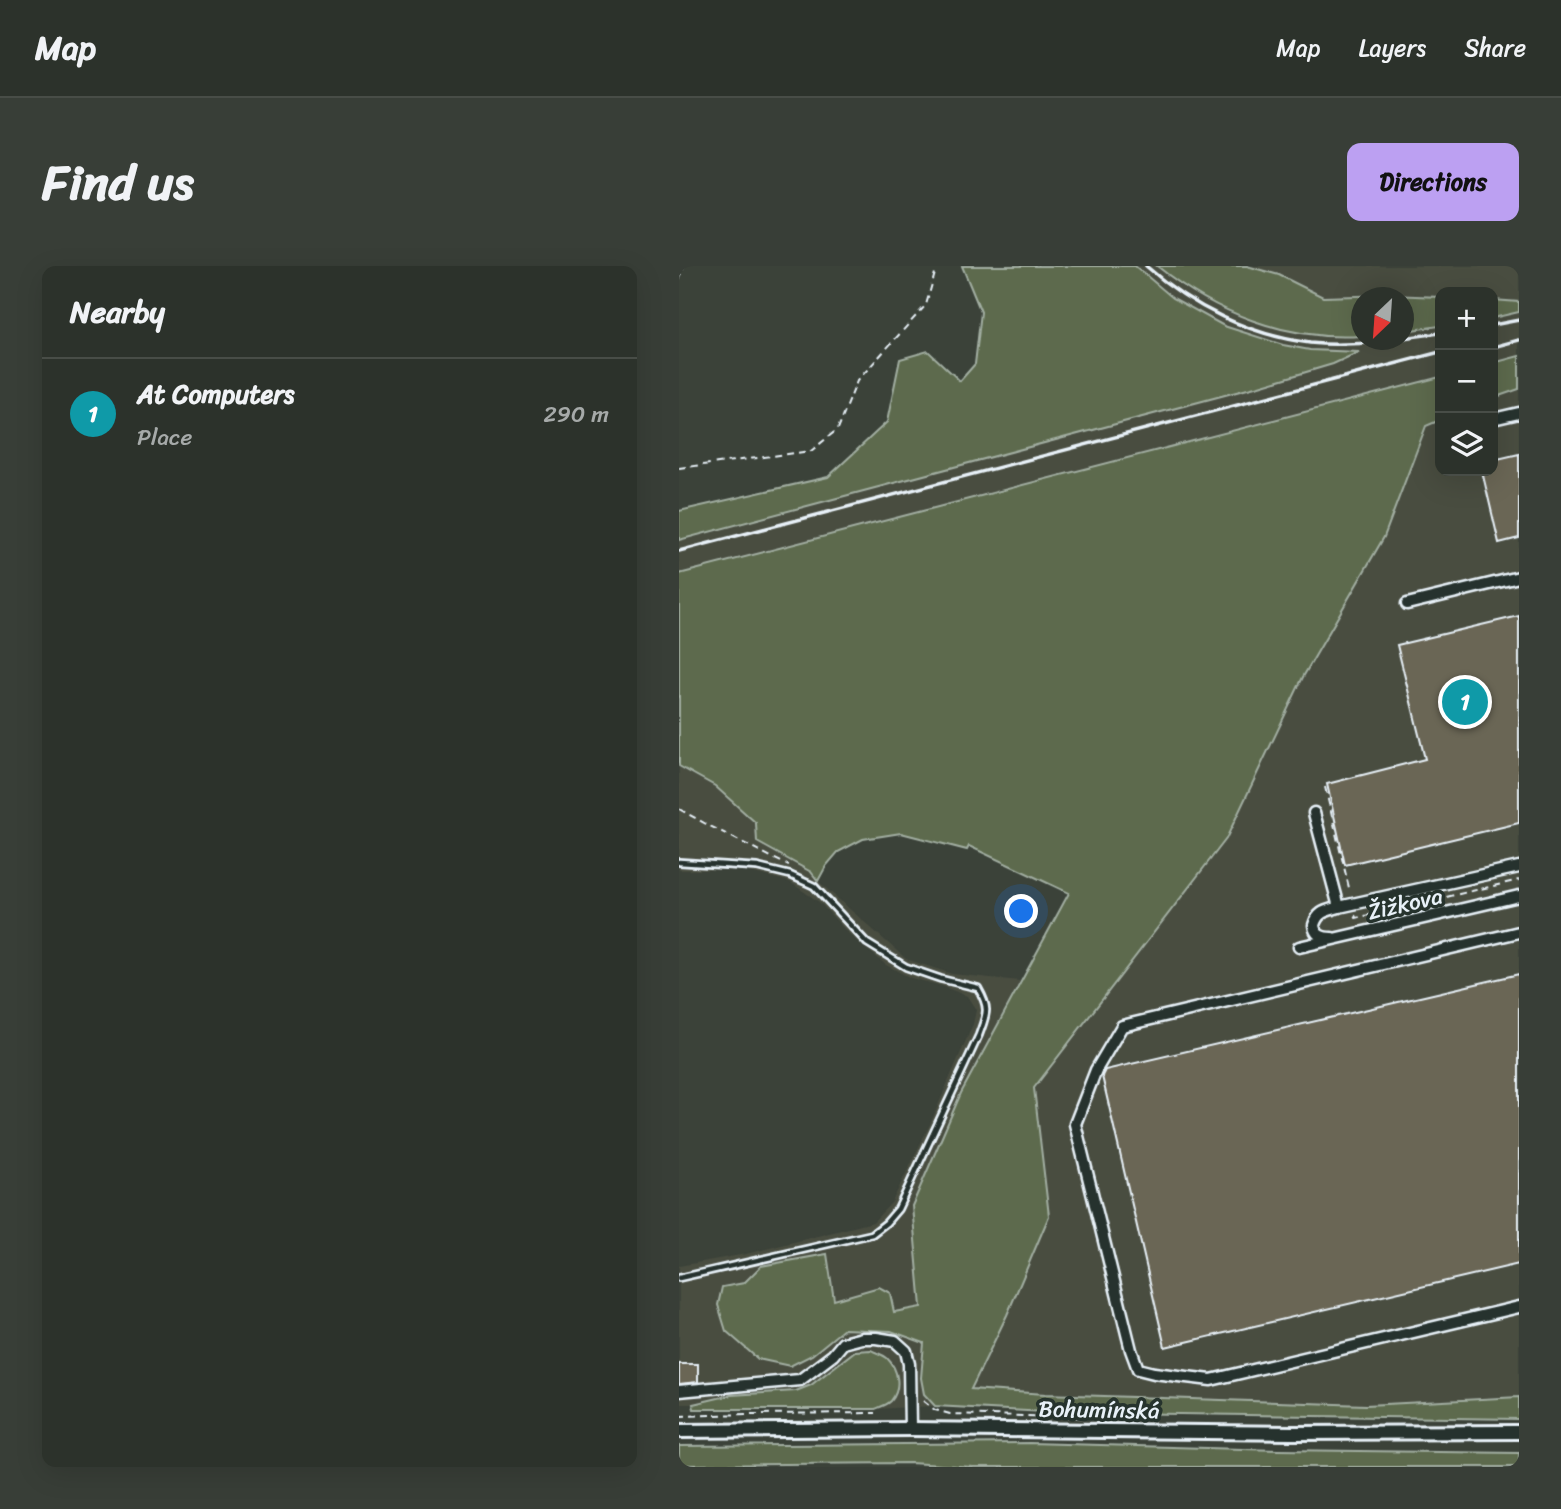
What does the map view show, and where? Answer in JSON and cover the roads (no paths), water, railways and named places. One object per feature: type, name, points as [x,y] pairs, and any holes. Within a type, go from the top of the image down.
[{"type":"main road","name":"Bohumínská","points":[[679,1431],[910,1429],[1293,1433],[1519,1432]]},
{"type":"street","points":[[1498,418],[1519,413]]},
{"type":"street","points":[[1406,604],[1519,577]]},
{"type":"street","points":[[1314,813],[1339,907]]},
{"type":"street","points":[[1349,937],[1322,937],[1314,928],[1318,915],[1339,907],[1519,867]]},
{"type":"street","name":"Žižkova","points":[[1299,947],[1519,897]]},
{"type":"street","points":[[1519,932],[1122,1026],[1096,1070],[1075,1124],[1138,1369],[1212,1380],[1519,1307]]},
{"type":"street","points":[[679,1391],[800,1380],[843,1343],[876,1338],[895,1342],[906,1351],[909,1364],[910,1429]]},
{"type":"lane","points":[[679,862],[757,867],[790,875],[814,886],[867,943],[906,967],[978,988],[987,1003],[986,1017],[979,1035],[898,1209],[886,1223],[871,1234],[679,1278]]},
{"type":"railway","points":[[1146,266],[1182,294],[1243,326],[1310,343],[1351,344]]},
{"type":"railway","points":[[1498,324],[1519,320]]},
{"type":"railway","points":[[1414,337],[1435,334]]},
{"type":"railway","points":[[1498,346],[1519,340]]},
{"type":"railway","points":[[679,551],[1435,353]]},
{"type":"place","name":"At Computers","points":[[1465,702]]}]
